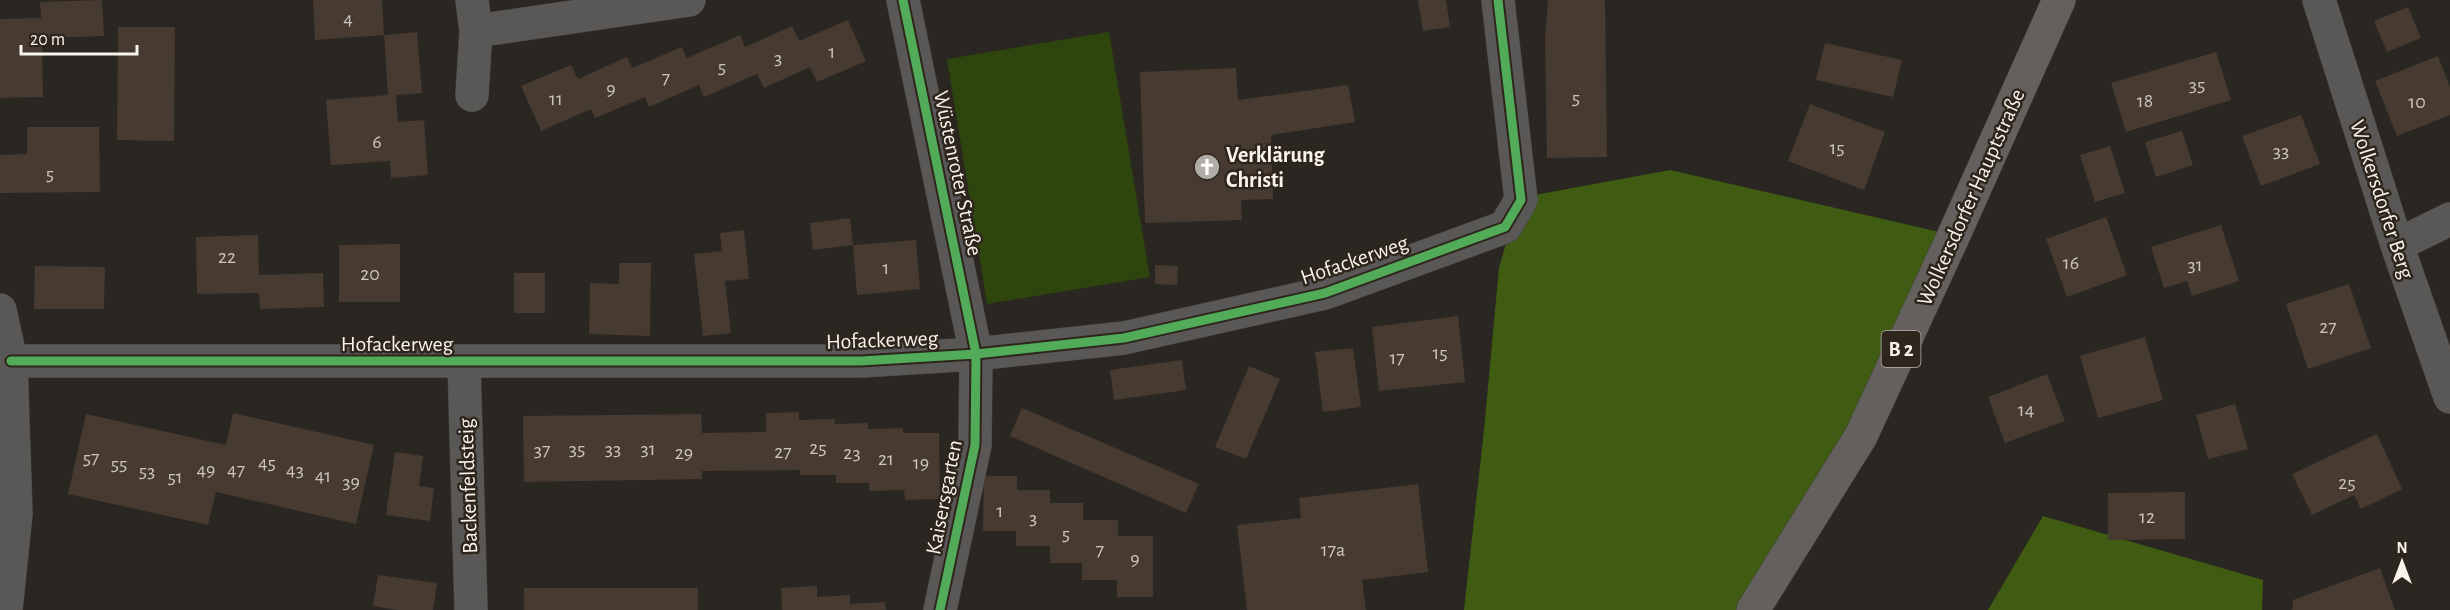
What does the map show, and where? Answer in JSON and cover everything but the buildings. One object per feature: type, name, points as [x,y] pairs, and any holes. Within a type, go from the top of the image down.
[{"type":"main road","name":"Wolkersdorfer Hauptstraße","points":[[1753,610],[1861,436],[1953,237],[2058,0]]},
{"type":"street","points":[[472,95],[474,16],[689,0]]},
{"type":"street","name":"Wüstenroter Straße","points":[[903,0],[976,354]]},
{"type":"street","name":"Hofackerweg","points":[[11,361],[464,363],[861,361],[976,354],[1124,338],[1325,293],[1505,227],[1521,200],[1498,0]]},
{"type":"street","name":"Wolkersdorfer Berg","points":[[2319,0],[2397,245],[2450,397]]},
{"type":"street","points":[[2397,245],[2450,219]]},
{"type":"street","points":[[0,310],[11,361],[16,514],[6,610]]},
{"type":"street","name":"Kaisersgarten","points":[[940,610],[975,445],[976,354]]},
{"type":"street","name":"Backenfeldsteig","points":[[464,363],[471,610]]},
{"type":"green space","points":[[1109,32],[1150,277],[987,304],[947,59]]},
{"type":"green space","points":[[1670,170],[1961,237],[1767,610],[1464,610],[1499,268],[1519,198]]},
{"type":"green space","points":[[2043,516],[2263,580],[2262,610],[1988,610]]},
{"type":"cycle path","points":[[903,0],[976,354],[975,445],[940,610]]},
{"type":"cycle path","points":[[11,361],[861,361],[976,354],[1124,338],[1325,293],[1505,227],[1521,200],[1498,0]]},
{"type":"place","name":"Verklärung Christi","points":[[1207,167]]}]
